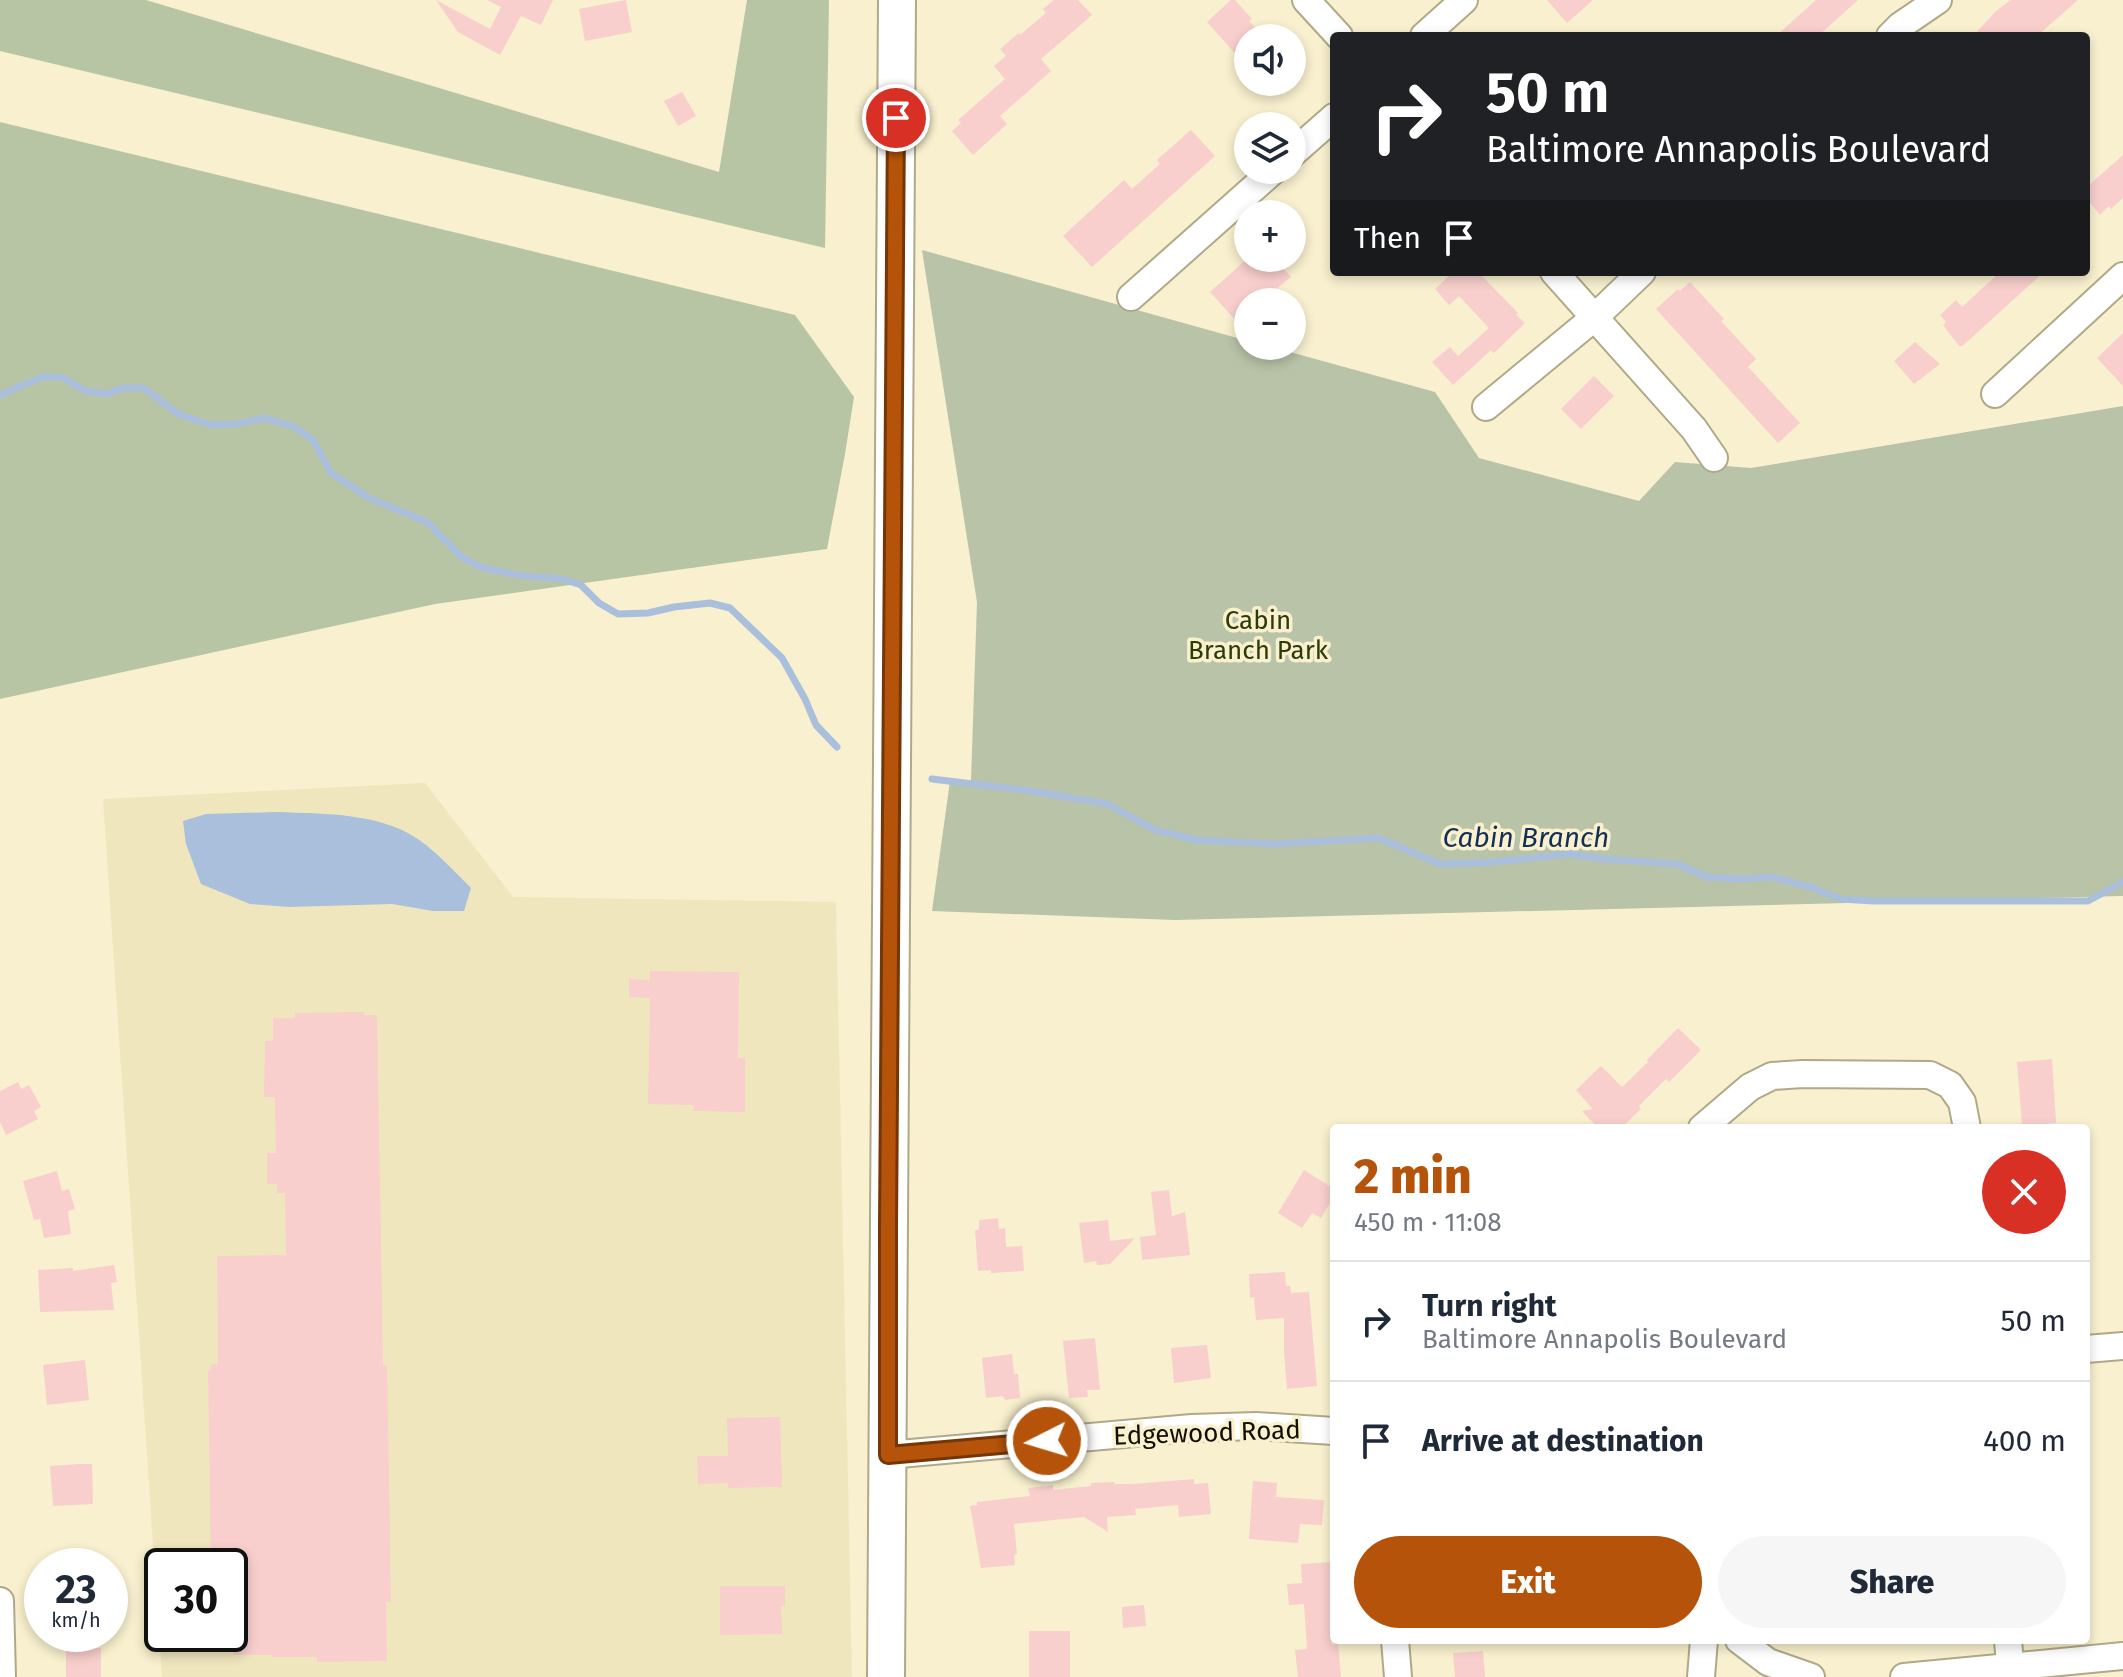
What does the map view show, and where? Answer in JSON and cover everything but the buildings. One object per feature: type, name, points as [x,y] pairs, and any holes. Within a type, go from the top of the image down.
[{"type":"main road","points":[[886,1677],[897,0]]},
{"type":"street","points":[[1306,0],[1335,32]]},
{"type":"street","points":[[1428,32],[1464,0]]},
{"type":"street","points":[[1894,32],[1938,0]]},
{"type":"street","points":[[1306,142],[1330,121]]},
{"type":"street","points":[[1131,297],[1258,184]]},
{"type":"street","points":[[1558,276],[1694,429],[1714,458]]},
{"type":"street","points":[[1486,407],[1595,317],[1638,276]]},
{"type":"street","points":[[1995,394],[2123,276]]},
{"type":"street","points":[[1707,1124],[1750,1087],[1772,1076],[1802,1074],[1930,1075],[1950,1085],[1962,1102],[1966,1124]]},
{"type":"street","points":[[2090,1349],[2123,1346]]},
{"type":"street","name":"Edgewood Road","points":[[888,1455],[1192,1428],[1256,1426],[1330,1431]]},
{"type":"street","points":[[0,1601],[2,1677]]},
{"type":"street","points":[[1395,1644],[1398,1677]]},
{"type":"street","points":[[1701,1677],[1704,1644]]},
{"type":"street","points":[[1744,1644],[1768,1662],[1811,1677]]},
{"type":"street","points":[[2008,1644],[2010,1672]]},
{"type":"street","points":[[1904,1677],[2010,1672],[2123,1656]]},
{"type":"shaded area","points":[[425,783],[513,897],[836,902],[852,1677],[162,1677],[160,1652],[248,1652],[248,1548],[153,1548],[103,799]]},
{"type":"green space","points":[[0,0],[146,0],[719,172],[747,0],[829,0],[825,248],[0,51]]},
{"type":"green space","points":[[0,122],[795,315],[854,397],[827,549],[435,604],[0,699]]},
{"type":"green space","name":"Cabin Branch Park","points":[[922,250],[1234,337],[1234,360],[1306,360],[1306,356],[1435,392],[1479,458],[1639,501],[1675,462],[1751,468],[2123,406],[2123,896],[1175,920],[932,911],[950,781],[971,781],[977,602]]},
{"type":"water","points":[[277,812],[354,817],[393,826],[410,834],[432,850],[471,888],[464,911],[433,911],[392,904],[289,907],[250,904],[201,884],[186,844],[183,821],[206,814]]},
{"type":"waterway","name":"Cabin Branch","points":[[0,395],[42,377],[62,377],[85,391],[108,394],[122,388],[144,388],[178,414],[211,425],[264,418],[295,427],[313,440],[331,473],[369,498],[427,522],[463,558],[483,568],[563,579],[581,585],[599,603],[618,614],[648,613],[710,603],[730,608],[782,658],[816,725],[837,747]]},
{"type":"waterway","name":"Cabin Branch","points":[[932,779],[1107,804],[1155,830],[1196,840],[1275,844],[1378,838],[1440,864],[1569,854],[1678,864],[1706,877],[1773,877],[1841,899],[2088,901],[2123,882]]},
{"type":"route","points":[[896,118],[888,1455],[1047,1441]]}]
